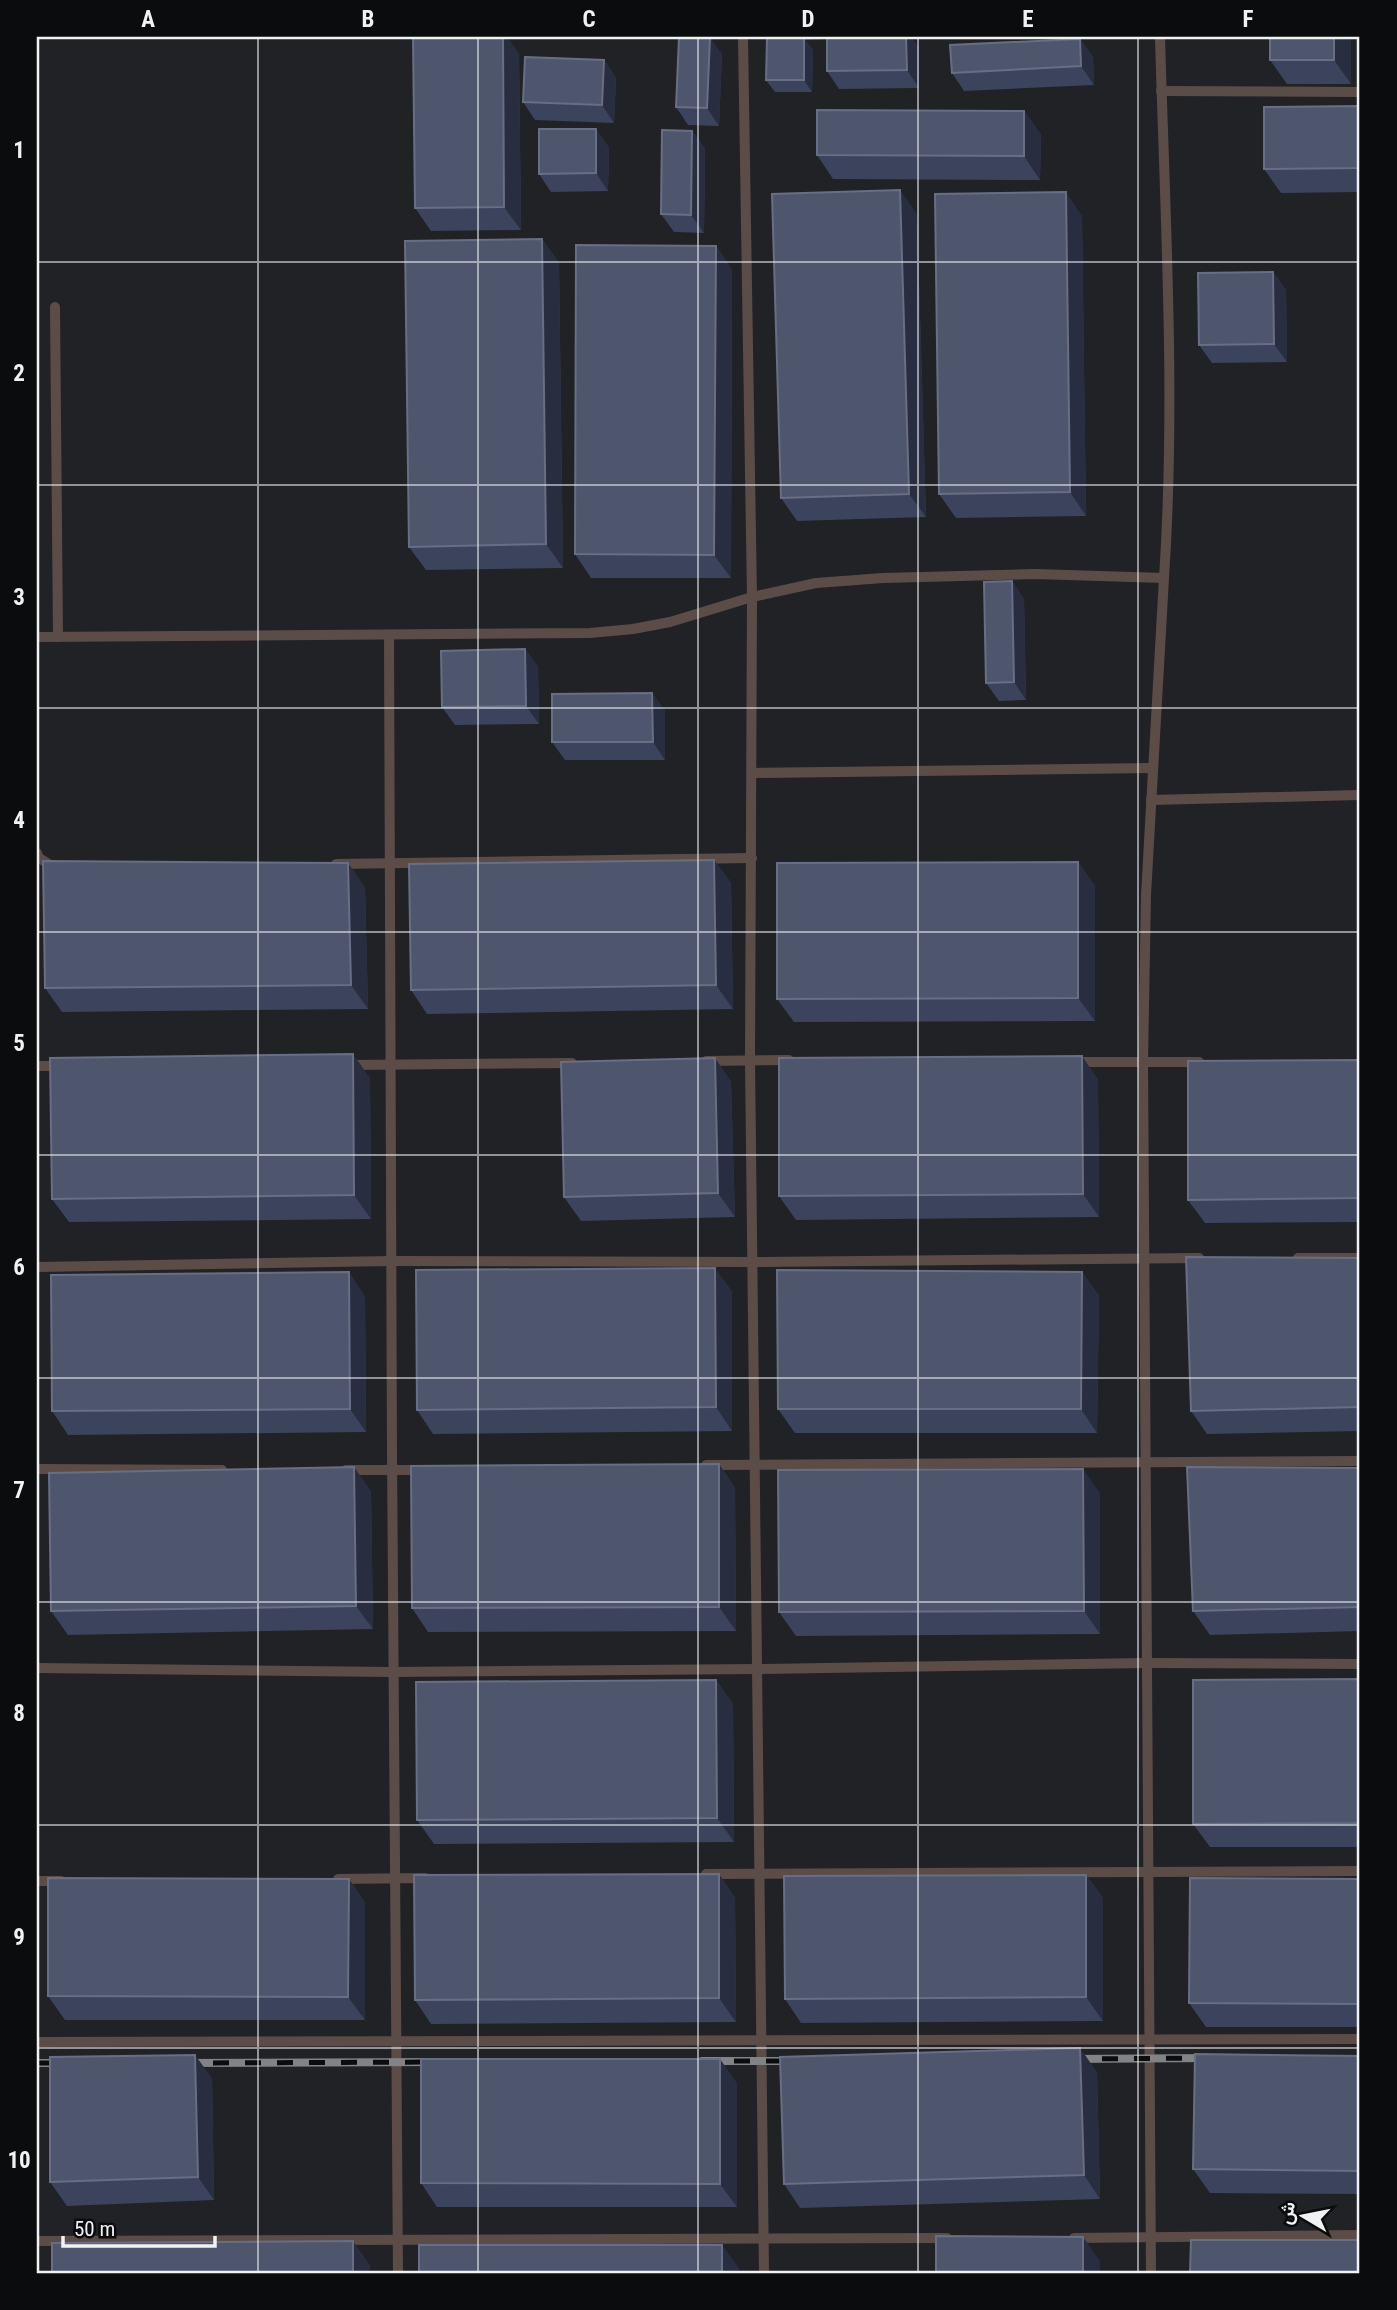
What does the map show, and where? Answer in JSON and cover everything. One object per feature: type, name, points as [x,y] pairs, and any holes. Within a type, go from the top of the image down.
[{"type":"lane","points":[[743,37],[752,597],[750,1060],[764,2273]]},
{"type":"lane","points":[[1151,2273],[1143,1062],[1146,895],[1168,502],[1169,400],[1160,37]]},
{"type":"lane","points":[[1161,91],[1360,92]]},
{"type":"lane","points":[[55,306],[58,637]]},
{"type":"lane","points":[[37,637],[541,635],[633,629],[670,622],[752,597],[816,583],[883,578],[1035,574],[1164,578]]},
{"type":"lane","points":[[388,636],[392,1672],[398,2273]]},
{"type":"lane","points":[[752,773],[1152,768]]},
{"type":"lane","points":[[1151,800],[1360,795]]},
{"type":"lane","points":[[37,853],[47,864],[66,868]]},
{"type":"lane","points":[[322,864],[752,858]]},
{"type":"lane","points":[[695,1061],[804,1060]]},
{"type":"lane","points":[[1062,1062],[1209,1062]]},
{"type":"lane","points":[[335,1065],[584,1063]]},
{"type":"lane","points":[[37,1066],[78,1066]]},
{"type":"lane","points":[[37,1267],[392,1261],[752,1262],[1211,1258]]},
{"type":"lane","points":[[1293,1258],[1360,1258]]},
{"type":"lane","points":[[699,1465],[1360,1461]]},
{"type":"lane","points":[[37,1469],[229,1470]]},
{"type":"lane","points":[[338,1470],[435,1470]]},
{"type":"lane","points":[[37,1668],[392,1672],[758,1670],[1147,1663],[1360,1664]]},
{"type":"lane","points":[[691,1874],[1360,1871]]},
{"type":"lane","points":[[326,1879],[435,1878]]},
{"type":"lane","points":[[37,1881],[78,1881]]},
{"type":"lane","points":[[37,2042],[1360,2039]]},
{"type":"lane","points":[[1067,2238],[1360,2235]]},
{"type":"lane","points":[[37,2241],[957,2238]]},
{"type":"building","points":[[413,37],[503,37],[504,207],[415,208]]},
{"type":"building","points":[[679,37],[710,37],[707,108],[676,107]]},
{"type":"building","points":[[827,37],[906,37],[907,70],[827,71]]},
{"type":"building","points":[[1270,37],[1334,37],[1334,60],[1270,60]]},
{"type":"building","points":[[767,38],[804,38],[804,80],[766,80]]},
{"type":"building","points":[[1080,39],[1081,66],[952,73],[950,45]]},
{"type":"building","points":[[525,57],[604,60],[602,105],[523,102]]},
{"type":"building","points":[[1360,106],[1360,168],[1264,169],[1264,107]]},
{"type":"building","points":[[817,110],[1024,111],[1024,156],[817,155]]},
{"type":"building","points":[[539,129],[596,129],[596,173],[539,174]]},
{"type":"building","points":[[662,130],[692,131],[691,215],[661,214]]},
{"type":"building","points":[[900,190],[909,494],[781,498],[772,194]]},
{"type":"building","points":[[1066,192],[1070,492],[939,494],[935,194]]},
{"type":"building","points":[[542,239],[546,544],[409,547],[405,241]]},
{"type":"building","points":[[576,245],[716,246],[714,555],[575,554]]},
{"type":"building","points":[[1273,272],[1274,344],[1199,345],[1198,273]]},
{"type":"building","points":[[1012,581],[1014,682],[986,683],[984,582]]},
{"type":"building","points":[[525,649],[526,706],[442,707],[441,651]]},
{"type":"building","points":[[652,693],[653,742],[552,742],[552,694]]},
{"type":"building","points":[[714,860],[716,985],[411,990],[409,864]]},
{"type":"building","points":[[43,861],[348,863],[351,985],[45,988]]},
{"type":"building","points":[[1078,862],[1078,998],[777,999],[777,863]]},
{"type":"building","points":[[353,1054],[354,1195],[52,1199],[50,1058]]},
{"type":"building","points":[[1082,1056],[1083,1194],[779,1196],[779,1058]]},
{"type":"building","points":[[715,1058],[718,1193],[564,1197],[561,1062]]},
{"type":"building","points":[[1360,1060],[1360,1198],[1188,1200],[1188,1061]]},
{"type":"building","points":[[1186,1257],[1360,1258],[1360,1407],[1191,1411]]},
{"type":"building","points":[[715,1268],[716,1407],[417,1410],[416,1270]]},
{"type":"building","points":[[777,1270],[1082,1272],[1081,1409],[778,1409]]},
{"type":"building","points":[[349,1272],[350,1409],[52,1411],[51,1275]]},
{"type":"building","points":[[719,1464],[719,1607],[412,1608],[411,1466]]},
{"type":"building","points":[[354,1467],[356,1606],[51,1611],[49,1473]]},
{"type":"building","points":[[1187,1467],[1360,1468],[1360,1607],[1193,1611]]},
{"type":"building","points":[[1083,1469],[1084,1611],[779,1612],[778,1470]]},
{"type":"building","points":[[1360,1679],[1360,1823],[1193,1824],[1193,1680]]},
{"type":"building","points":[[716,1680],[717,1818],[417,1820],[416,1682]]},
{"type":"building","points":[[719,1874],[719,1998],[415,2000],[414,1875]]},
{"type":"building","points":[[1086,1875],[1086,1997],[785,1999],[784,1876]]},
{"type":"building","points":[[48,1878],[349,1879],[348,1997],[48,1996]]},
{"type":"building","points":[[1190,1878],[1360,1879],[1360,2004],[1189,2003]]},
{"type":"building","points":[[1080,2048],[1084,2175],[784,2184],[780,2057]]},
{"type":"building","points":[[1195,2054],[1360,2056],[1360,2171],[1193,2169]]},
{"type":"building","points":[[195,2055],[198,2177],[50,2182],[50,2057]]},
{"type":"building","points":[[421,2059],[720,2059],[720,2184],[421,2183]]},
{"type":"building","points":[[936,2236],[1083,2237],[1083,2273],[936,2273]]},
{"type":"building","points":[[1191,2240],[1360,2240],[1360,2273],[1190,2273]]},
{"type":"building","points":[[353,2241],[353,2273],[52,2273],[52,2243]]},
{"type":"building","points":[[419,2245],[722,2245],[722,2273],[419,2273]]},
{"type":"railway","points":[[1070,2059],[1213,2058]]},
{"type":"railway","points":[[702,2061],[800,2061]]},
{"type":"railway","points":[[181,2063],[440,2062]]},
{"type":"railway","points":[[37,2063],[69,2063]]}]
